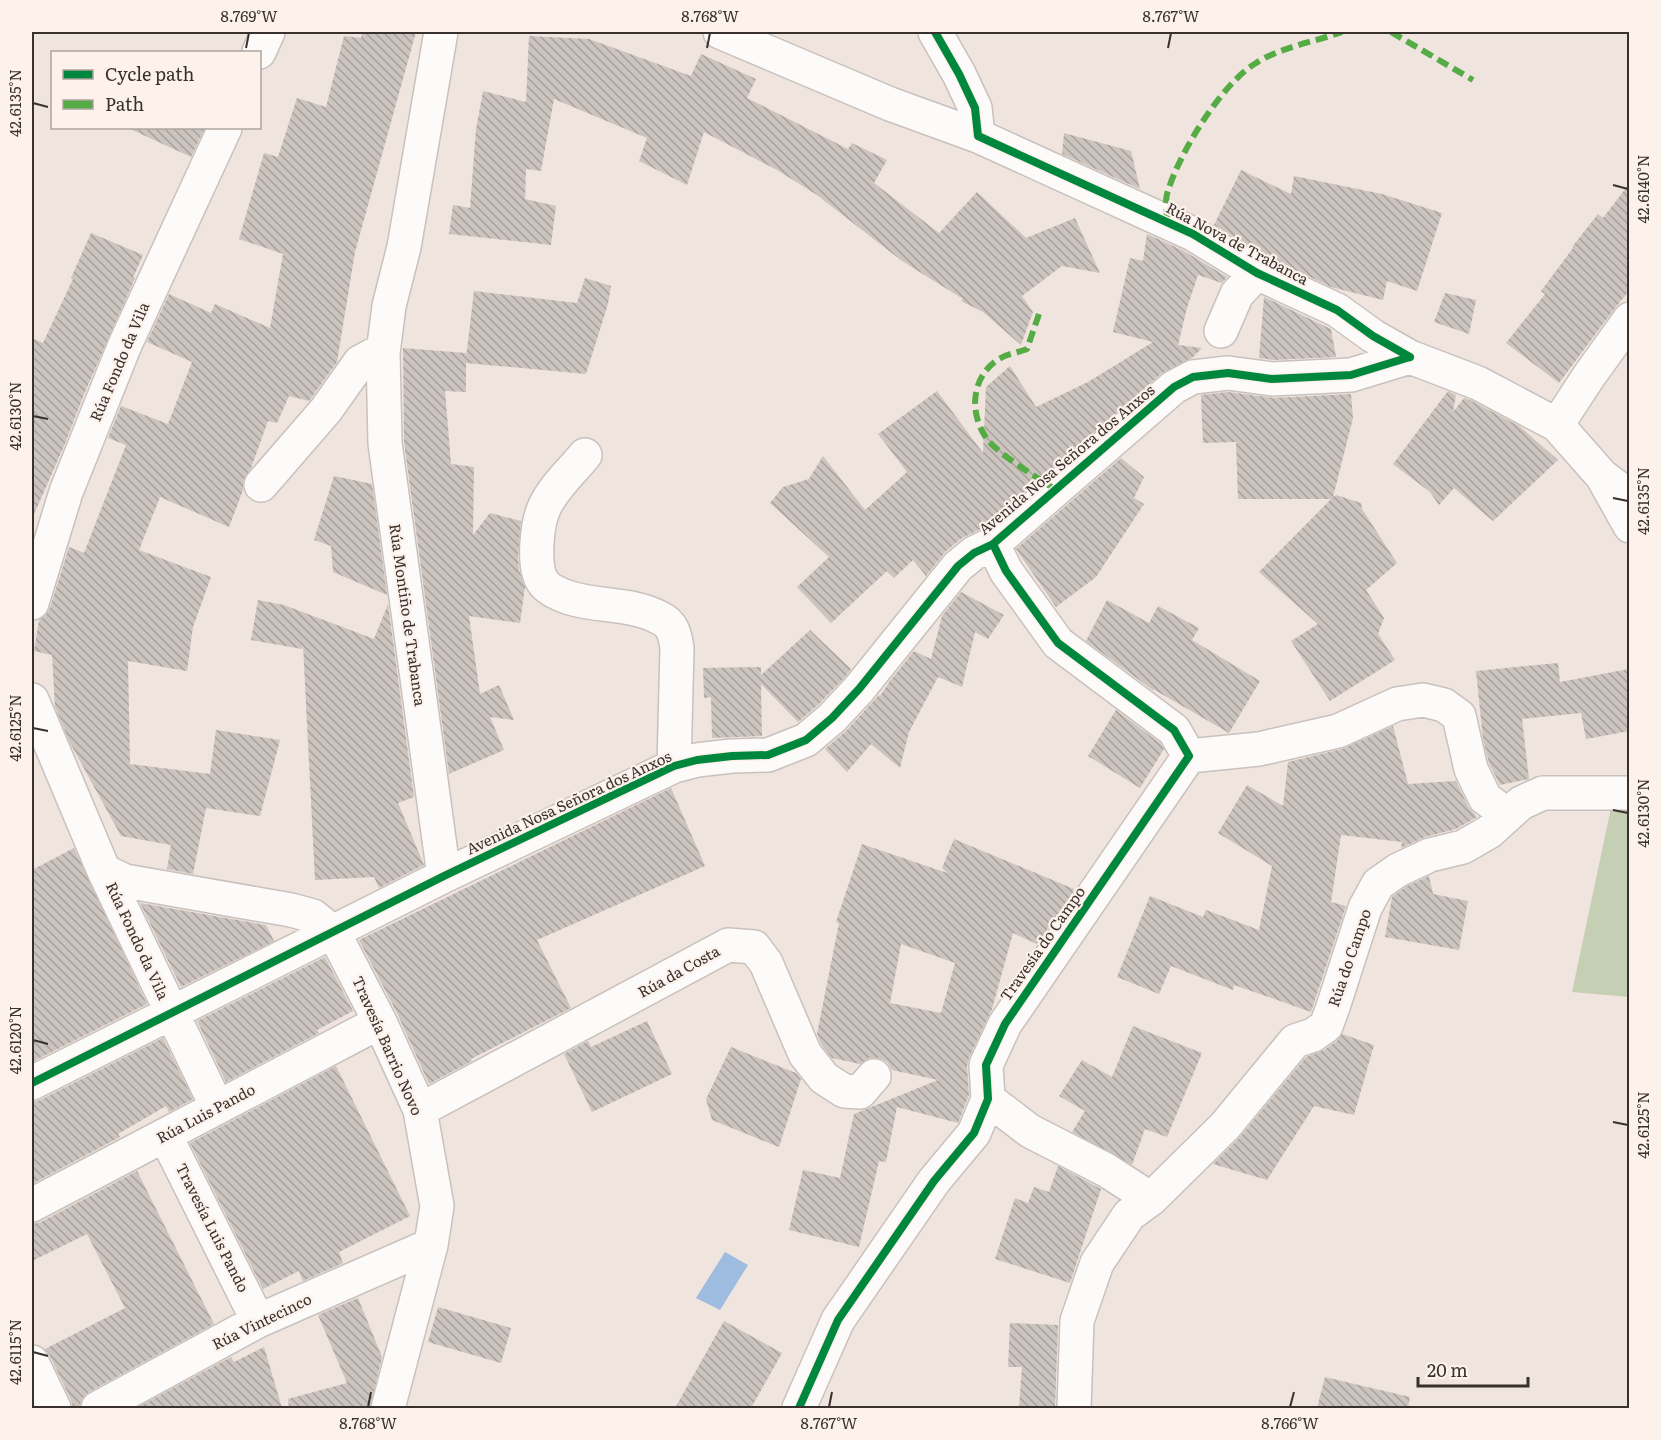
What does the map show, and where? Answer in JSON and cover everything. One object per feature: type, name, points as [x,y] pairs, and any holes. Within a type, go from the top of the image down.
[{"type":"street","points":[[258,51],[268,32]]},
{"type":"street","name":"Rúa Montiño de Trabanca","points":[[441,32],[404,247],[389,306],[383,353],[384,443],[444,876]]},
{"type":"street","name":"Rúa Nova de Trabanca","points":[[720,32],[891,104],[978,136],[1193,234],[1257,273],[1338,310],[1373,336],[1410,357]]},
{"type":"street","points":[[935,32],[975,108],[978,136]]},
{"type":"street","name":"Rúa Fondo da Vila","points":[[32,603],[66,492],[124,347],[225,129]]},
{"type":"street","name":"Rúa Nova de Trabanca","points":[[1221,331],[1237,294],[1257,273]]},
{"type":"street","points":[[1557,425],[1588,376],[1629,319]]},
{"type":"street","points":[[261,485],[326,410],[360,362],[383,353]]},
{"type":"street","points":[[1410,357],[1479,383],[1557,425],[1602,476],[1629,497]]},
{"type":"street","name":"Avenida Nosa Señora dos Anxos","points":[[32,1083],[444,876],[674,766],[697,760],[768,755],[806,740],[832,718],[859,689],[958,566],[974,553],[993,544],[1174,387],[1194,377],[1228,373],[1272,379],[1351,375],[1410,357]]},
{"type":"street","points":[[585,455],[545,506],[539,529],[536,560],[541,581],[550,590],[570,598],[638,610],[661,618],[673,629],[677,648],[674,766]]},
{"type":"street","points":[[1602,476],[1629,526]]},
{"type":"street","points":[[993,544],[1006,571],[1058,643],[1174,730],[1189,756],[1259,749],[1338,731],[1397,704],[1423,700],[1444,705],[1459,716],[1471,768],[1485,798],[1506,814]]},
{"type":"street","name":"Rúa Fondo da Vila","points":[[32,706],[104,871],[171,1014],[218,1107]]},
{"type":"street","name":"Travesía do Campo","points":[[799,1408],[838,1320],[934,1181],[974,1133],[988,1099],[986,1065],[1005,1024],[1189,756]]},
{"type":"street","name":"Rúa do Campo","points":[[1074,1408],[1077,1321],[1097,1263],[1130,1215],[1151,1199],[1225,1126],[1295,1041],[1313,1035],[1326,1026],[1365,908],[1378,884],[1398,870],[1430,855],[1463,847],[1489,832],[1506,814],[1521,803],[1544,794],[1629,793]]},
{"type":"street","name":"Rúa Fondo da Vila","points":[[104,871],[125,881],[148,886],[302,913],[313,916],[334,933]]},
{"type":"street","name":"Travesía Barrio Novo","points":[[334,933],[380,1022],[420,1110],[437,1206],[431,1245],[388,1408]]},
{"type":"street","name":"Rúa da Costa","points":[[420,1110],[728,945],[754,947],[766,963],[805,1054],[824,1078],[844,1091],[860,1092],[874,1076]]},
{"type":"street","name":"Rúa Luis Pando","points":[[32,1205],[380,1022]]},
{"type":"street","points":[[988,1099],[1029,1131],[1106,1170],[1151,1199]]},
{"type":"street","name":"Travesía Luis Pando","points":[[165,1135],[258,1321]]},
{"type":"street","name":"Rúa Vintecinco","points":[[98,1408],[258,1321],[431,1245]]},
{"type":"street","points":[[32,1362],[54,1408]]},
{"type":"green space","points":[[1611,808],[1629,808],[1629,997],[1572,992]]},
{"type":"water","points":[[725,1252],[748,1265],[720,1310],[696,1298]]},
{"type":"building","points":[[362,32],[416,32],[355,252],[337,362],[309,401],[289,396],[277,423],[268,421],[251,468],[243,481],[243,490],[229,527],[160,497],[139,550],[211,577],[193,627],[187,671],[128,661],[130,764],[210,774],[216,730],[280,740],[260,816],[206,808],[193,874],[167,869],[171,845],[121,836],[69,741],[55,707],[52,655],[34,651],[39,620],[50,608],[69,547],[84,553],[126,445],[108,438],[121,406],[168,424],[192,362],[147,342],[169,294],[211,313],[215,304],[270,328],[283,254],[239,239],[264,153],[278,157],[297,98],[326,107],[344,36],[361,38]]},
{"type":"building","points":[[529,36],[589,39],[691,76],[701,54],[756,79],[747,98],[848,149],[852,143],[887,160],[874,183],[939,233],[977,192],[1026,238],[1075,218],[1100,273],[1062,266],[1022,296],[1033,312],[1021,345],[983,312],[961,301],[963,299],[902,261],[817,195],[777,170],[704,132],[687,185],[639,161],[647,138],[554,99],[541,171],[526,169],[525,199],[556,206],[551,245],[449,234],[453,205],[470,208],[476,129],[483,91],[526,102]]},
{"type":"building","points":[[130,129],[205,129],[191,157]]},
{"type":"building","points":[[1064,133],[1131,151],[1140,189],[1062,154]]},
{"type":"building","points":[[1241,170],[1291,194],[1294,176],[1382,194],[1442,213],[1417,291],[1387,281],[1383,300],[1331,287],[1266,256],[1214,225]]},
{"type":"building","points":[[1629,184],[1629,291],[1559,383],[1506,343],[1545,294],[1541,291],[1572,247],[1598,214],[1603,218]]},
{"type":"building","points":[[91,233],[143,255],[32,519],[32,338],[43,343],[73,279],[71,278]]},
{"type":"building","points":[[1147,234],[1184,251],[1227,277],[1222,283],[1198,275],[1178,345],[1202,348],[1192,358],[1162,373],[983,528],[962,538],[946,551],[926,576],[913,560],[894,578],[887,571],[831,623],[797,587],[829,557],[770,503],[783,487],[809,479],[823,456],[865,510],[907,472],[878,434],[937,391],[983,453],[986,387],[1010,366],[1036,407],[1088,382],[1153,342],[1113,332],[1130,258],[1143,261]]},
{"type":"building","points":[[585,278],[611,286],[608,304],[586,374],[466,363],[466,392],[445,391],[451,464],[474,467],[473,535],[490,513],[521,521],[518,557],[519,570],[525,587],[520,623],[469,616],[480,694],[499,685],[514,720],[490,717],[504,750],[449,774],[404,442],[403,348],[466,353],[466,358],[474,291],[577,303]]},
{"type":"building","points":[[1445,293],[1476,300],[1469,334],[1434,322]]},
{"type":"building","points":[[1264,297],[1331,329],[1336,357],[1273,360],[1259,358]]},
{"type":"building","points":[[1448,391],[1456,395],[1453,412],[1464,398],[1470,400],[1519,426],[1558,460],[1493,521],[1454,488],[1439,505],[1430,492],[1393,464]]},
{"type":"building","points":[[1228,392],[1273,398],[1351,394],[1353,418],[1333,497],[1336,495],[1361,503],[1362,509],[1397,563],[1366,590],[1384,618],[1378,634],[1395,660],[1330,701],[1291,641],[1318,624],[1259,572],[1331,499],[1238,499],[1236,442],[1203,443],[1201,395]]},
{"type":"building","points":[[1121,458],[1144,477],[1134,498],[1144,504],[1096,577],[1056,607],[1016,549]]},
{"type":"building","points":[[334,476],[372,484],[387,595],[333,572],[331,546],[314,540]]},
{"type":"building","points":[[961,592],[1004,615],[988,639],[975,632],[962,687],[938,677],[909,732],[900,768],[871,744],[847,772],[825,749],[880,696],[914,651],[931,659],[942,616]]},
{"type":"building","points":[[258,600],[284,605],[374,639],[388,604],[414,797],[398,803],[424,865],[379,888],[374,877],[315,880],[303,645],[302,649],[251,640]]},
{"type":"building","points":[[1107,600],[1149,623],[1158,606],[1199,628],[1192,640],[1260,681],[1229,733],[1153,689],[1154,691],[1086,641]]},
{"type":"building","points":[[810,630],[851,669],[845,677],[798,722],[761,684],[762,736],[712,738],[711,697],[704,698],[703,668],[761,667],[761,675]]},
{"type":"building","points":[[1558,663],[1560,682],[1629,669],[1629,731],[1586,739],[1581,713],[1522,719],[1529,779],[1500,785],[1489,763],[1483,739],[1476,671]]},
{"type":"building","points":[[1116,710],[1160,743],[1164,749],[1140,788],[1088,756]]},
{"type":"building","points":[[1393,726],[1408,784],[1456,781],[1468,806],[1477,817],[1456,829],[1425,837],[1401,848],[1402,842],[1341,835],[1331,902],[1346,906],[1311,1012],[1234,985],[1233,990],[1171,966],[1159,994],[1117,977],[1150,896],[1203,917],[1206,910],[1259,930],[1272,866],[1218,833],[1247,785],[1283,806],[1288,762],[1342,749]]},
{"type":"building","points":[[671,788],[705,866],[537,940],[571,1008],[471,1059],[472,1061],[429,1084],[397,1013],[359,940]]},
{"type":"building","points":[[954,839],[1074,889],[1037,944],[1013,933],[992,1009],[969,1058],[967,1066],[969,1095],[958,1123],[897,1107],[886,1162],[879,1161],[859,1247],[789,1230],[803,1170],[840,1178],[854,1114],[938,1080],[892,1070],[887,1062],[878,1058],[869,1058],[860,1064],[832,1058],[821,1044],[817,1034],[839,923],[836,922],[862,844],[947,873],[942,868]],"holes":[[[901,944],[955,963],[941,1013],[890,1003]]]},
{"type":"building","points":[[74,848],[147,1004],[32,1062],[32,870]]},
{"type":"building","points":[[1429,876],[1433,894],[1468,901],[1459,950],[1385,937],[1392,897],[1407,886]]},
{"type":"building","points":[[140,903],[266,925],[274,941],[181,987]]},
{"type":"building","points":[[325,957],[353,1011],[317,1030],[319,1033],[226,1082],[197,1021]]},
{"type":"building","points":[[647,1021],[672,1074],[592,1112],[564,1054],[588,1041],[591,1047]]},
{"type":"building","points":[[1133,1026],[1202,1053],[1167,1137],[1145,1129],[1132,1165],[1072,1132],[1085,1111],[1059,1096],[1082,1060],[1112,1077]]},
{"type":"building","points":[[1342,1034],[1374,1045],[1354,1115],[1314,1106],[1267,1180],[1213,1164],[1239,1138],[1306,1057],[1324,1050],[1337,1041]]},
{"type":"building","points":[[163,1038],[193,1099],[169,1112],[166,1106],[118,1134],[120,1137],[32,1184],[32,1102]]},
{"type":"building","points":[[731,1047],[796,1073],[801,1079],[779,1147],[712,1120],[706,1099]]},
{"type":"building","points":[[336,1066],[410,1216],[339,1252],[343,1263],[303,1281],[299,1271],[263,1289],[190,1143]]},
{"type":"building","points":[[1058,1166],[1101,1189],[1070,1283],[995,1259],[1015,1198],[1028,1203],[1034,1187],[1049,1192]]},
{"type":"building","points":[[137,1171],[214,1324],[89,1392],[82,1399],[79,1408],[73,1408],[45,1349],[125,1308],[87,1234],[32,1261],[32,1224],[41,1222]]},
{"type":"building","points":[[358,1298],[382,1357],[370,1408],[289,1408],[288,1399],[347,1383],[318,1315]]},
{"type":"building","points":[[438,1307],[511,1328],[501,1363],[428,1342]]},
{"type":"building","points":[[724,1321],[782,1353],[751,1408],[675,1408]]},
{"type":"building","points":[[1010,1323],[1058,1325],[1055,1408],[1019,1408],[1022,1367],[1008,1367]]},
{"type":"building","points":[[264,1347],[282,1408],[136,1408],[231,1357],[234,1362]]},
{"type":"building","points":[[1325,1377],[1410,1397],[1408,1408],[1317,1408]]},
{"type":"marked path","points":[[1167,221],[1167,194],[1181,160],[1202,122],[1229,87],[1243,73],[1266,57],[1342,32]]},
{"type":"marked path","points":[[1391,32],[1473,80]]},
{"type":"marked path","points":[[1039,314],[1027,349],[1007,355],[988,368],[977,387],[975,408],[977,419],[987,439],[1009,459],[1054,489]]},
{"type":"cycle path","points":[[935,32],[975,108],[978,136],[1193,234],[1257,273],[1337,310],[1373,336],[1410,357]]},
{"type":"cycle path","points":[[32,1083],[444,876],[674,766],[697,760],[768,755],[806,740],[832,718],[859,689],[958,566],[974,553],[993,544],[1174,387],[1193,377],[1228,373],[1272,379],[1351,375],[1410,357]]},
{"type":"cycle path","points":[[799,1408],[838,1320],[934,1181],[974,1133],[988,1099],[986,1065],[1005,1024],[1189,756],[1174,730],[1058,643],[1006,571],[993,544]]}]
